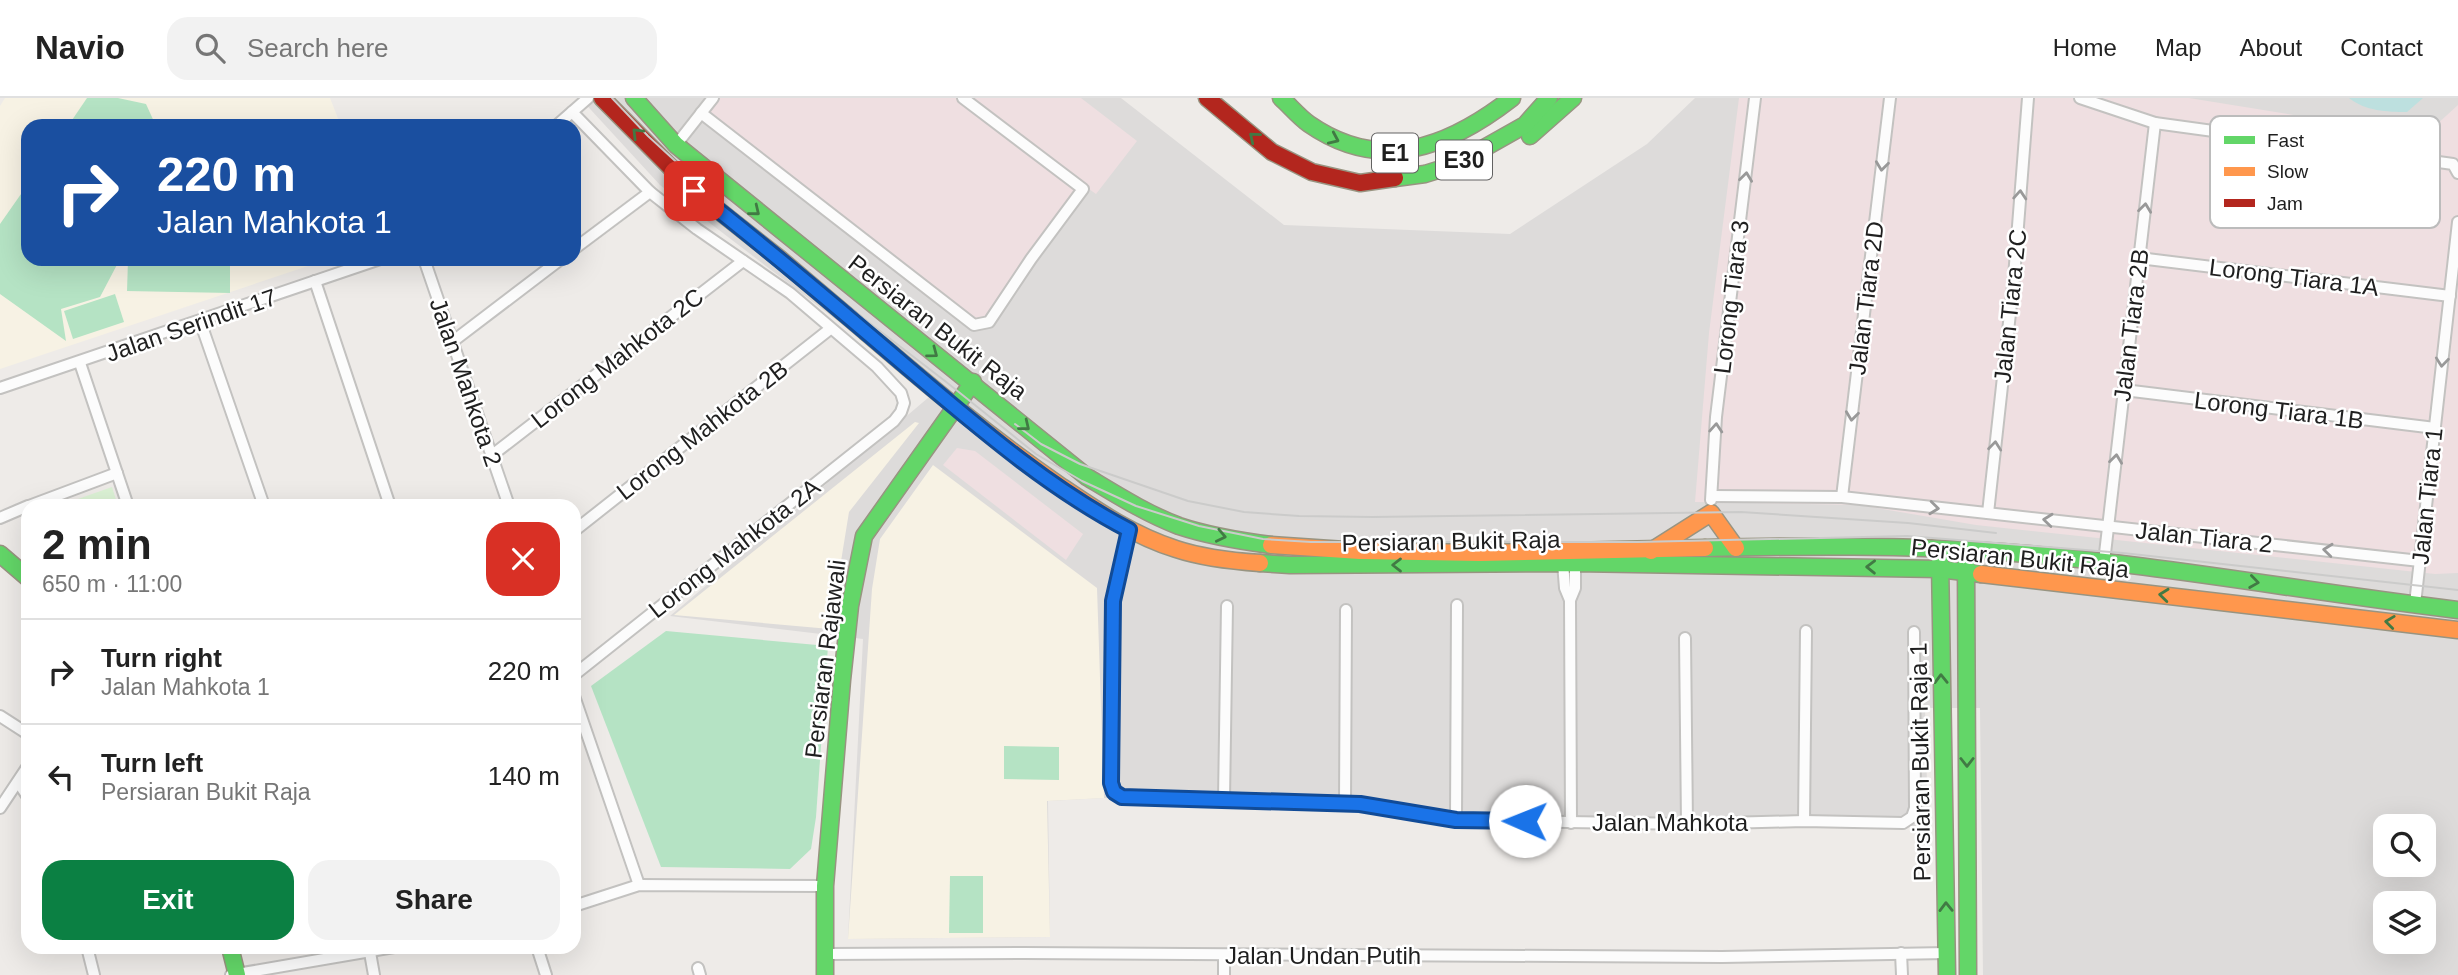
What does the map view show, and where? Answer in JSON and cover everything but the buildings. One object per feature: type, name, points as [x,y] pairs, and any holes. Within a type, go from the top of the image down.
[{"type":"main road","name":"Persiaran Bukit Raja","points":[[602,98],[694,191],[780,259],[954,407],[1031,466],[1101,514],[1129,530],[1176,548],[1224,561],[1290,565],[1569,563],[1940,569],[2458,630]]},
{"type":"main road","name":"Persiaran Bukit Raja","points":[[634,98],[676,145],[894,323],[973,382],[1087,477],[1149,513],[1192,530],[1269,544],[1374,551],[1941,548],[2104,562],[2458,610]]},
{"type":"main road","name":"E30","points":[[1207,98],[1272,152],[1312,172],[1360,183],[1425,174],[1454,165],[1525,125],[1549,98]]},
{"type":"main road","name":"E1","points":[[1281,98],[1296,115],[1327,137],[1359,150],[1392,153],[1422,149],[1457,136],[1512,98]]},
{"type":"main road","points":[[1360,183],[1395,187],[1416,185],[1468,172],[1516,148],[1573,98]]},
{"type":"main road","name":"Persiaran Rajawali","points":[[825,975],[825,886],[850,606],[864,536],[973,382]]},
{"type":"main road","points":[[1651,551],[1711,513],[1736,548]]},
{"type":"main road","name":"Persiaran Bukit Raja 1","points":[[1941,548],[1947,975]]},
{"type":"main road","name":"Persiaran Bukit Raja 1","points":[[1967,550],[1968,975]]},
{"type":"main road","points":[[0,554],[21,572]]},
{"type":"main road","points":[[231,954],[234,975]]},
{"type":"street","points":[[564,119],[587,98]]},
{"type":"street","points":[[676,145],[713,98]]},
{"type":"street","points":[[701,113],[974,325],[989,322],[1083,190],[963,98]]},
{"type":"street","name":"Lorong Tiara 3","points":[[1711,513],[1716,417],[1755,98]]},
{"type":"street","name":"Jalan Tiara 2D","points":[[1842,497],[1890,98]]},
{"type":"street","name":"Jalan Tiara 2C","points":[[1987,513],[2014,277],[2028,98]]},
{"type":"street","points":[[2080,98],[2155,123],[2210,131]]},
{"type":"street","points":[[572,112],[579,119]]},
{"type":"street","points":[[581,121],[650,192],[697,229],[790,293],[830,329]]},
{"type":"street","name":"Jalan Tiara 2B","points":[[2104,562],[2155,123]]},
{"type":"street","points":[[581,245],[650,192]]},
{"type":"street","name":"Jalan Tiara 1","points":[[2415,604],[2458,222]]},
{"type":"street","name":"Lorong Tiara 1A","points":[[2139,258],[2450,296]]},
{"type":"street","name":"Lorong Mahkota 2C","points":[[491,456],[743,261]]},
{"type":"street","name":"Jalan Serindit 17","points":[[0,388],[359,266]]},
{"type":"street","name":"Jalan Mahkota 2","points":[[426,266],[506,499]]},
{"type":"street","points":[[452,342],[552,266]]},
{"type":"street","points":[[315,281],[388,499]]},
{"type":"street","points":[[200,321],[262,499]]},
{"type":"street","name":"Lorong Mahkota 2A","points":[[581,669],[894,421],[901,412],[904,402],[901,393],[877,368],[830,329]]},
{"type":"street","name":"Lorong Mahkota 2B","points":[[581,525],[830,329]]},
{"type":"street","points":[[80,363],[126,499]]},
{"type":"street","name":"Lorong Tiara 1B","points":[[2124,390],[2435,428]]},
{"type":"street","points":[[48,499],[117,473]]},
{"type":"street","name":"Jalan Tiara 2","points":[[1712,496],[1842,497],[2420,561]]},
{"type":"street","points":[[0,518],[21,509]]},
{"type":"street","name":"Jalan Mahkota","points":[[1129,530],[1113,601],[1111,783],[1114,792],[1122,797],[1360,804],[1456,820],[1686,824],[1804,821],[1903,823],[1912,817],[1915,808],[1914,632]]},
{"type":"street","points":[[1569,563],[1576,587],[1570,600],[1571,823]]},
{"type":"street","points":[[1456,820],[1457,605]]},
{"type":"street","points":[[1224,799],[1227,606]]},
{"type":"street","points":[[1345,803],[1346,610]]},
{"type":"street","points":[[1804,821],[1806,631]]},
{"type":"street","points":[[1685,638],[1686,824]]},
{"type":"street","points":[[0,716],[21,730]]},
{"type":"street","points":[[581,716],[639,885]]},
{"type":"street","points":[[0,808],[21,777]]},
{"type":"street","points":[[18,782],[21,786]]},
{"type":"street","points":[[581,904],[639,885],[825,886]]},
{"type":"street","points":[[1901,953],[1902,975]]},
{"type":"street","name":"Jalan Undan Putih","points":[[825,954],[1722,957],[1947,953]]},
{"type":"street","points":[[89,954],[94,975]]},
{"type":"street","points":[[234,975],[343,954]]},
{"type":"street","points":[[370,954],[374,975]]},
{"type":"street","points":[[539,954],[546,975]]},
{"type":"street","points":[[1224,955],[1224,975]]},
{"type":"shaded area","points":[[5,98],[330,98],[338,119],[21,119],[21,266],[308,266],[0,369],[0,106]]},
{"type":"shaded area","points":[[580,98],[1121,98],[1284,225],[1510,234],[1647,144],[1695,98],[2458,98],[2458,975],[1983,975],[1980,708],[1925,708],[1928,826],[1452,825],[1366,808],[1104,798],[1048,801],[1050,937],[848,939],[863,639],[670,616],[935,392],[923,386],[660,185]]},
{"type":"shaded area","points":[[720,98],[1081,98],[1137,141],[1096,194],[1082,184],[986,317],[975,319],[709,113]]},
{"type":"shaded area","points":[[1739,98],[2189,98],[2300,116],[2210,116],[2210,228],[2440,228],[2440,121],[2458,105],[2458,573],[2435,574],[1976,525],[1859,505],[1695,502],[1709,333]]},
{"type":"shaded area","points":[[915,422],[919,423],[849,512],[830,629],[674,615]]},
{"type":"shaded area","points":[[957,448],[975,451],[1083,534],[1066,560],[943,465]]},
{"type":"shaded area","points":[[933,465],[1097,588],[1104,798],[1047,801],[1050,937],[848,939],[872,589],[880,539]]},
{"type":"green space","points":[[87,98],[118,98],[146,104],[153,119],[73,119]]},
{"type":"green space","points":[[21,194],[21,266],[116,266],[100,297],[61,309],[66,341],[0,294],[0,224]]},
{"type":"green space","points":[[128,266],[230,266],[230,293],[127,291]]},
{"type":"green space","points":[[115,294],[124,322],[73,339],[64,311]]},
{"type":"green space","points":[[112,487],[116,499],[78,499]]},
{"type":"green space","points":[[666,631],[828,646],[816,817],[811,849],[790,869],[661,867],[591,686]]},
{"type":"green space","points":[[1004,746],[1059,747],[1059,780],[1004,779]]},
{"type":"green space","points":[[950,876],[983,876],[983,933],[949,933]]},
{"type":"water","points":[[2349,98],[2423,98],[2407,112],[2369,108]]},
{"type":"tram line","points":[[612,98],[648,136],[760,239],[1036,454],[1082,481],[1136,506],[1199,526],[1263,539],[1311,542],[1638,542],[1907,536],[2123,553],[2458,590]]},
{"type":"tram line","points":[[1015,424],[1041,444],[1080,464],[1188,501],[1244,512],[1372,517],[1741,512],[1908,523],[1996,533]]},
{"type":"traffic: fast","points":[[634,98],[676,145],[1087,477],[1144,510],[1179,526],[1225,538],[1271,545]]},
{"type":"traffic: fast","points":[[1281,98],[1309,124],[1336,139],[1362,148],[1388,151],[1439,141],[1464,130],[1512,98]]},
{"type":"traffic: fast","points":[[1395,178],[1425,174],[1454,165],[1525,125],[1549,98]]},
{"type":"traffic: fast","points":[[1530,136],[1573,98]]},
{"type":"traffic: fast","points":[[825,975],[825,886],[842,680],[850,606],[864,536],[973,382]]},
{"type":"traffic: fast","points":[[1705,548],[1853,547],[2001,552],[2173,570],[2458,610]]},
{"type":"traffic: fast","points":[[0,554],[21,572]]},
{"type":"traffic: fast","points":[[1940,561],[1947,975]]},
{"type":"traffic: fast","points":[[1260,563],[1575,563],[1939,569],[1981,574]]},
{"type":"traffic: fast","points":[[1966,563],[1968,975]]},
{"type":"traffic: fast","points":[[232,954],[237,975]]},
{"type":"traffic: slow","points":[[866,332],[1009,449],[1115,521],[1144,537],[1186,552],[1217,559],[1260,563]]},
{"type":"traffic: slow","points":[[1651,551],[1711,513],[1736,548]]},
{"type":"traffic: slow","points":[[1271,545],[1360,551],[1480,553],[1705,548]]},
{"type":"traffic: slow","points":[[1981,574],[2458,630]]},
{"type":"traffic: jam","points":[[602,98],[694,191],[866,332]]},
{"type":"traffic: jam","points":[[1207,98],[1272,152],[1312,172],[1360,183],[1395,178]]},
{"type":"route","points":[[694,191],[780,259],[974,424],[1083,503],[1129,530],[1113,601],[1111,783],[1114,792],[1122,797],[1360,804],[1456,820],[1525,821]]}]
